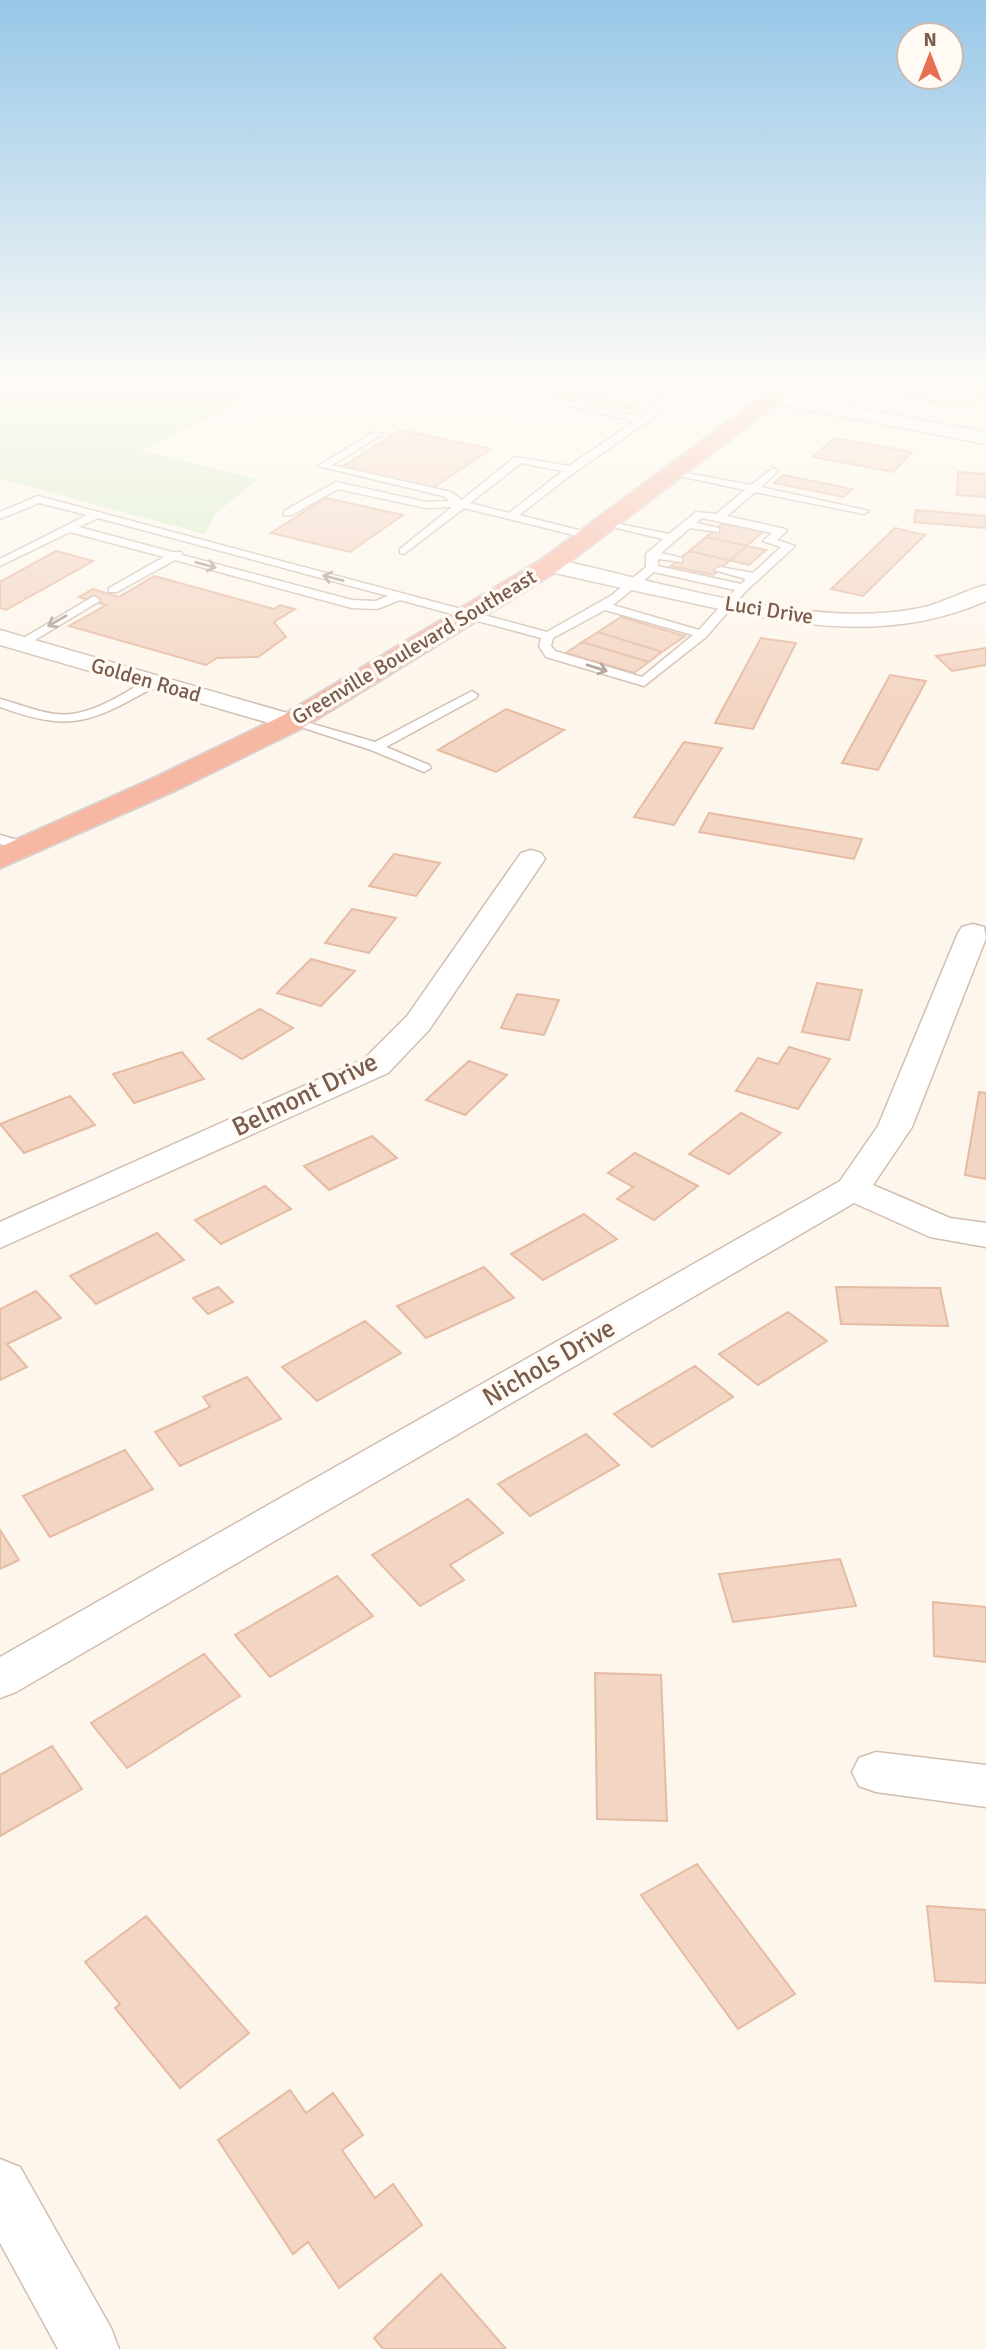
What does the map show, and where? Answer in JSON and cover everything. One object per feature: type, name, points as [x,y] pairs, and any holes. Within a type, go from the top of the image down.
[{"type":"highway","name":"Greenville Boulevard Southeast","points":[[0,859],[163,785],[292,722],[550,565],[650,491]]},
{"type":"street","name":"Luci Drive","points":[[550,565],[644,576],[736,596],[779,616],[854,621],[936,612],[961,606],[986,592]]},
{"type":"street","name":"Golden Road","points":[[10,640],[292,722]]},
{"type":"street","name":"Belmont Drive","points":[[0,1236],[376,1066],[418,1023],[531,859]]},
{"type":"street","name":"Nichols Drive","points":[[0,1679],[852,1189],[895,1126],[973,933]]},
{"type":"street","points":[[852,1189],[943,1229],[986,1235]]},
{"type":"street","points":[[876,1772],[986,1786]]},
{"type":"street","points":[[0,2187],[90,2349]]},
{"type":"lane","points":[[288,513],[326,491]]},
{"type":"lane","points":[[361,491],[426,505],[461,504],[511,516],[671,538]]},
{"type":"lane","points":[[432,491],[447,494],[461,504]]},
{"type":"lane","points":[[404,551],[478,491]]},
{"type":"lane","points":[[511,516],[544,491]]},
{"type":"lane","points":[[716,524],[749,491]]},
{"type":"lane","points":[[765,491],[864,511]]},
{"type":"lane","points":[[0,516],[38,499],[548,636],[604,606],[644,576],[652,554],[700,514],[716,524],[781,531],[769,541]]},
{"type":"lane","points":[[0,563],[97,514]]},
{"type":"lane","points":[[69,528],[352,604],[377,605],[399,596]]},
{"type":"lane","points":[[548,636],[545,646],[550,654],[643,682],[702,634],[736,596],[789,546],[755,539]]},
{"type":"lane","points":[[113,590],[198,541]]},
{"type":"lane","points":[[652,554],[678,560]]},
{"type":"lane","points":[[720,570],[755,577]]},
{"type":"lane","points":[[10,640],[94,600]]},
{"type":"lane","points":[[604,606],[702,634]]},
{"type":"lane","points":[[0,703],[46,718],[70,719],[93,714],[154,682]]},
{"type":"lane","points":[[376,747],[472,695]]},
{"type":"lane","points":[[292,722],[376,747],[424,768]]},
{"type":"lane","points":[[0,839],[26,848]]},
{"type":"green space","points":[[43,491],[244,491],[215,514],[205,534]]},
{"type":"building","points":[[812,491],[850,491],[843,497]]},
{"type":"building","points":[[957,491],[986,491],[986,497],[957,495]]},
{"type":"building","points":[[326,498],[403,515],[350,552],[271,533]]},
{"type":"building","points":[[916,510],[986,516],[986,528],[914,522]]},
{"type":"building","points":[[723,523],[764,531],[713,575],[671,566]]},
{"type":"building","points":[[895,528],[925,535],[863,596],[831,589]]},
{"type":"building","points":[[706,537],[766,550],[749,565],[689,551]]},
{"type":"building","points":[[56,551],[93,561],[6,610],[0,608],[0,582]]},
{"type":"building","points":[[154,576],[274,609],[280,605],[295,609],[274,622],[286,637],[258,657],[217,658],[206,665],[69,626],[106,605],[79,597],[93,589],[119,597]]},
{"type":"building","points":[[621,617],[685,636],[662,652],[598,632]]},
{"type":"building","points":[[598,632],[662,652],[649,662],[582,642]]},
{"type":"building","points":[[761,638],[796,643],[753,729],[715,723]]},
{"type":"building","points":[[582,642],[649,662],[634,673],[566,653]]},
{"type":"building","points":[[986,648],[986,665],[952,671],[936,656]]},
{"type":"building","points":[[890,675],[926,681],[878,770],[842,763]]},
{"type":"building","points":[[506,709],[564,730],[496,772],[438,750]]},
{"type":"building","points":[[684,742],[722,748],[674,825],[634,817]]},
{"type":"building","points":[[709,813],[862,839],[854,859],[699,832]]},
{"type":"building","points":[[394,854],[440,863],[416,896],[369,886]]},
{"type":"building","points":[[352,909],[396,918],[369,953],[325,943]]},
{"type":"building","points":[[311,959],[355,971],[321,1006],[277,993]]},
{"type":"building","points":[[817,983],[862,990],[849,1040],[802,1032]]},
{"type":"building","points":[[517,994],[559,1000],[544,1035],[501,1028]]},
{"type":"building","points":[[260,1009],[293,1028],[242,1059],[208,1039]]},
{"type":"building","points":[[789,1047],[830,1059],[798,1109],[736,1091],[758,1058],[778,1064]]},
{"type":"building","points":[[182,1052],[204,1079],[134,1103],[113,1074]]},
{"type":"building","points":[[469,1061],[507,1075],[465,1115],[426,1100]]},
{"type":"building","points":[[979,1092],[986,1093],[986,1179],[965,1175]]},
{"type":"building","points":[[70,1096],[95,1125],[24,1153],[0,1124]]},
{"type":"building","points":[[741,1113],[781,1133],[729,1174],[689,1154]]},
{"type":"building","points":[[372,1136],[397,1158],[329,1190],[304,1166]]},
{"type":"building","points":[[635,1153],[698,1186],[654,1220],[617,1199],[633,1187],[608,1173]]},
{"type":"building","points":[[265,1186],[291,1209],[221,1244],[195,1220]]},
{"type":"building","points":[[584,1214],[617,1239],[543,1280],[511,1254]]},
{"type":"building","points":[[157,1233],[184,1260],[96,1304],[70,1276]]},
{"type":"building","points":[[484,1267],[514,1298],[426,1338],[397,1306]]},
{"type":"building","points":[[218,1287],[233,1302],[208,1314],[193,1298]]},
{"type":"building","points":[[836,1287],[940,1288],[948,1326],[841,1324]]},
{"type":"building","points":[[36,1291],[61,1318],[7,1344],[27,1367],[0,1380],[0,1309]]},
{"type":"building","points":[[788,1312],[827,1341],[758,1385],[719,1354]]},
{"type":"building","points":[[365,1321],[401,1353],[317,1401],[282,1367]]},
{"type":"building","points":[[695,1366],[733,1397],[652,1447],[614,1414]]},
{"type":"building","points":[[247,1377],[281,1419],[180,1466],[155,1432],[210,1407],[203,1397]]},
{"type":"building","points":[[586,1434],[619,1465],[530,1516],[498,1484]]},
{"type":"building","points":[[125,1450],[153,1489],[50,1537],[23,1496]]},
{"type":"building","points":[[468,1499],[503,1533],[450,1565],[464,1580],[420,1606],[372,1555]]},
{"type":"building","points":[[0,1530],[19,1560],[0,1569]]},
{"type":"building","points":[[840,1559],[856,1606],[733,1622],[719,1574]]},
{"type":"building","points":[[337,1576],[373,1616],[270,1677],[235,1635]]},
{"type":"building","points":[[933,1602],[986,1607],[986,1662],[934,1656]]},
{"type":"building","points":[[204,1654],[240,1696],[127,1768],[91,1723]]},
{"type":"building","points":[[595,1673],[661,1675],[667,1821],[597,1819]]},
{"type":"building","points":[[52,1746],[82,1789],[0,1836],[0,1775]]},
{"type":"building","points":[[697,1864],[795,1994],[738,2029],[641,1895]]},
{"type":"building","points":[[927,1906],[986,1910],[986,1983],[935,1981]]},
{"type":"building","points":[[146,1916],[249,2033],[180,2088],[115,2008],[120,2004],[85,1962]]},
{"type":"building","points":[[290,2090],[306,2113],[333,2093],[363,2135],[342,2150],[375,2198],[393,2184],[422,2225],[339,2288],[308,2242],[293,2254],[218,2140]]},
{"type":"building","points":[[441,2274],[506,2349],[383,2349],[374,2338]]}]
